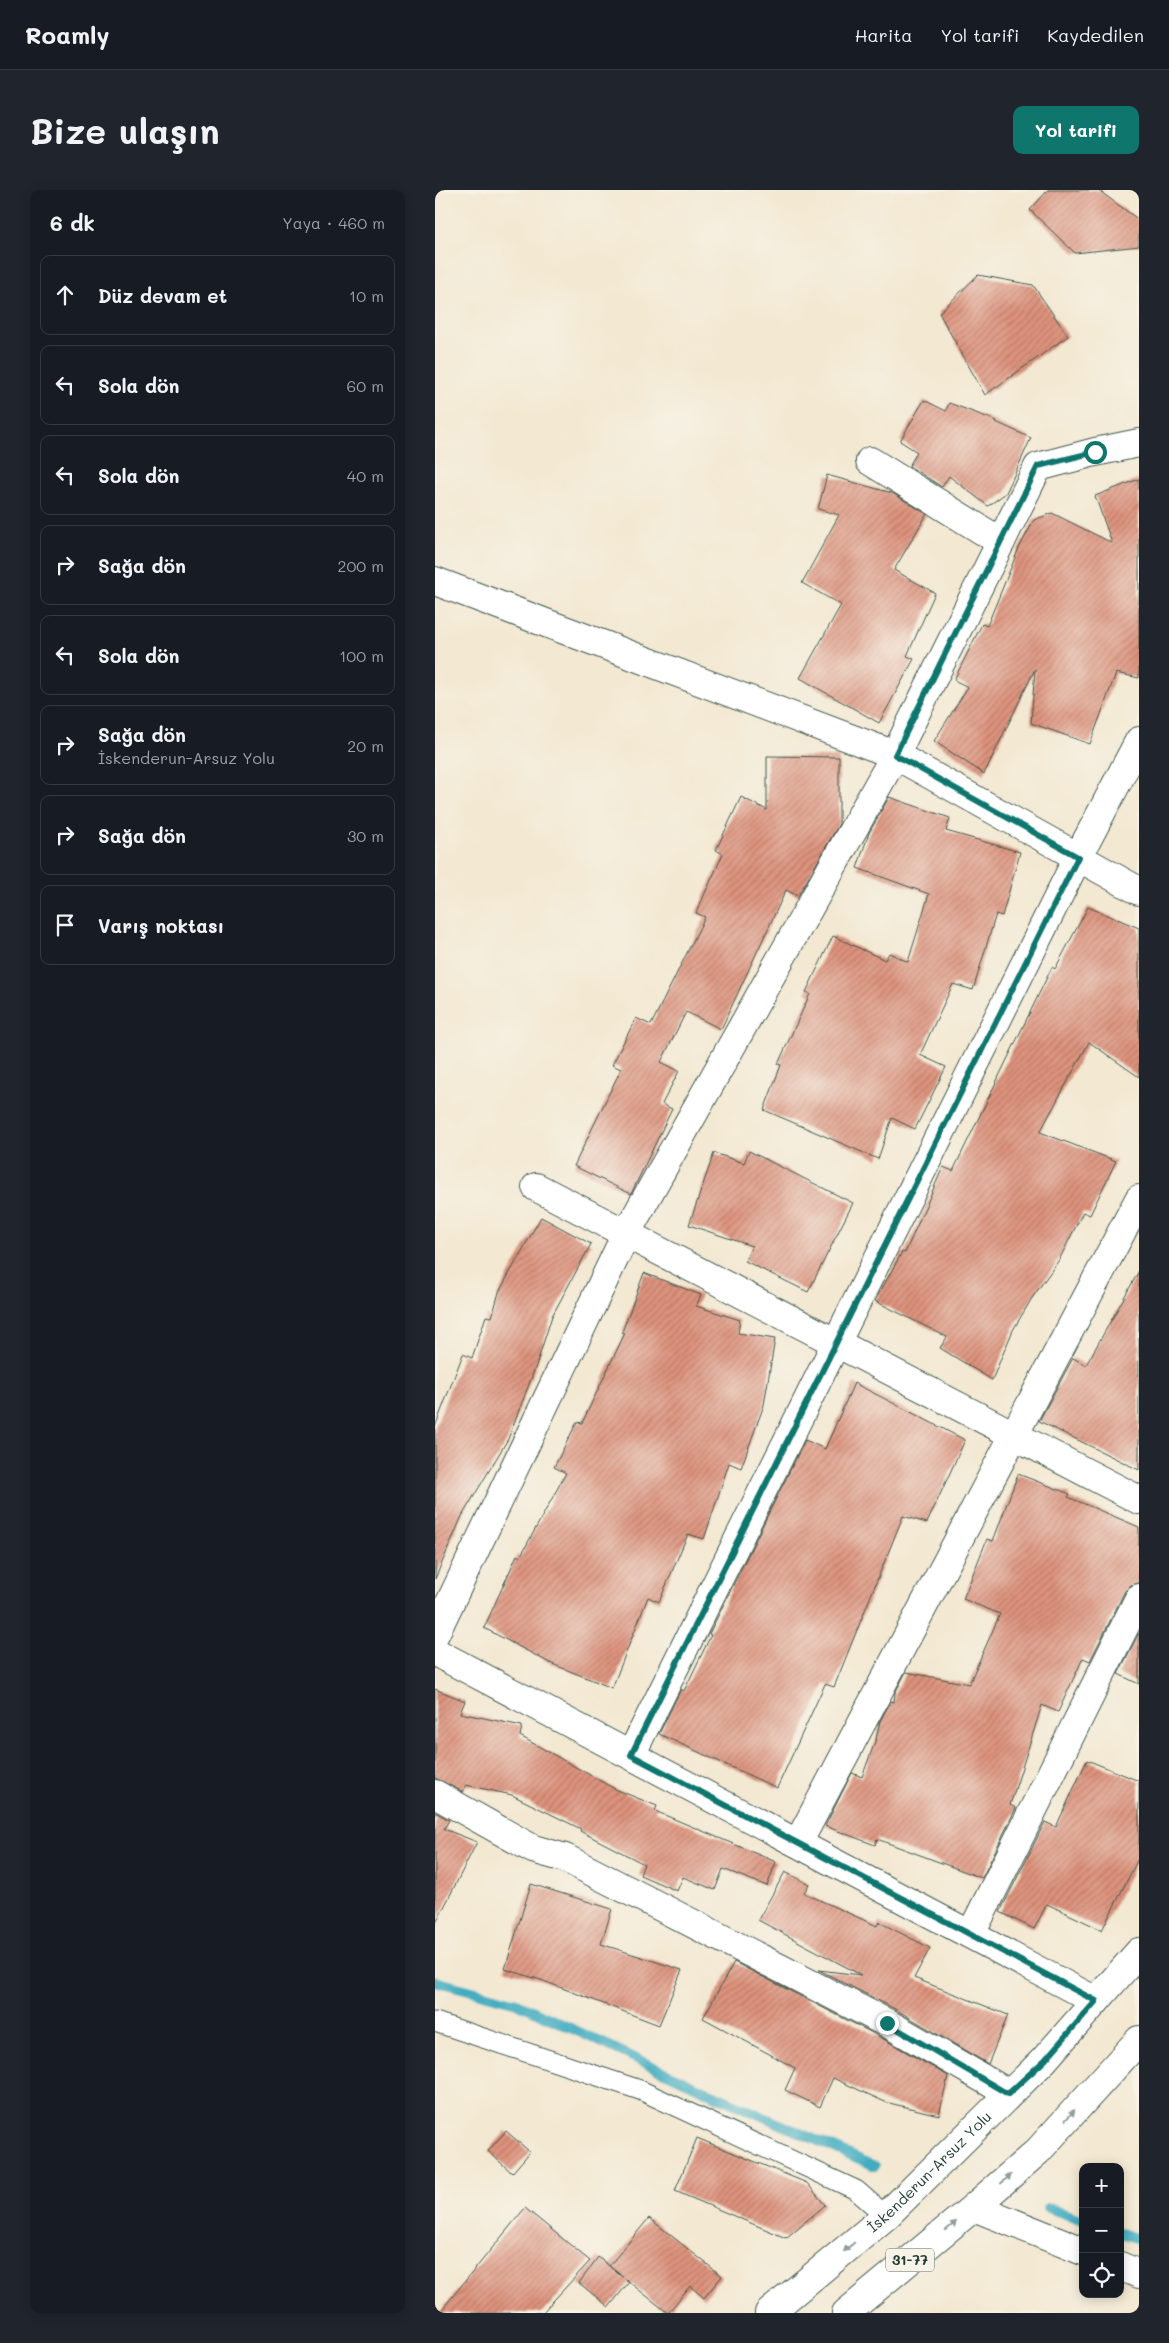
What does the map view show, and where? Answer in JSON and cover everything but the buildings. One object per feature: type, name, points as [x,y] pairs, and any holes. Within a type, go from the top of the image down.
[{"type":"street","points":[[435,1634],[626,1234],[895,755],[1038,466],[1095,452],[1139,444]]},
{"type":"street","points":[[870,461],[1001,542]]},
{"type":"street","points":[[435,581],[895,755],[1139,891]]},
{"type":"street","points":[[631,1755],[1078,857],[1139,741]]},
{"type":"street","points":[[536,1187],[1139,1500]]},
{"type":"street","points":[[798,1843],[1139,1199]]},
{"type":"street","points":[[971,1934],[1139,1598]]},
{"type":"street","points":[[435,1652],[1096,2001]]},
{"type":"street","points":[[435,1794],[533,1849],[565,1858],[887,2023],[1008,2094]]},
{"type":"street","name":"İskenderun-Arsuz Yolu","points":[[769,2313],[886,2216],[1008,2094],[1045,2060],[1139,1952]]},
{"type":"street","name":"31-77","points":[[846,2313],[974,2207],[1038,2151],[1139,2040]]},
{"type":"street","points":[[974,2207],[1079,2249]]},
{"type":"street","points":[[1124,2268],[1139,2274]]},
{"type":"lane","points":[[435,2022],[640,2090],[856,2190],[886,2216]]},
{"type":"waterway","points":[[435,1981],[517,2003],[712,2094],[875,2166]]},
{"type":"waterway","points":[[1048,2208],[1079,2219]]},
{"type":"waterway","points":[[1124,2234],[1139,2239]]},
{"type":"route","points":[[887,2023],[1008,2094],[1045,2060],[1096,2001],[631,1755],[1078,857],[895,755],[1038,466],[1095,452]]}]
